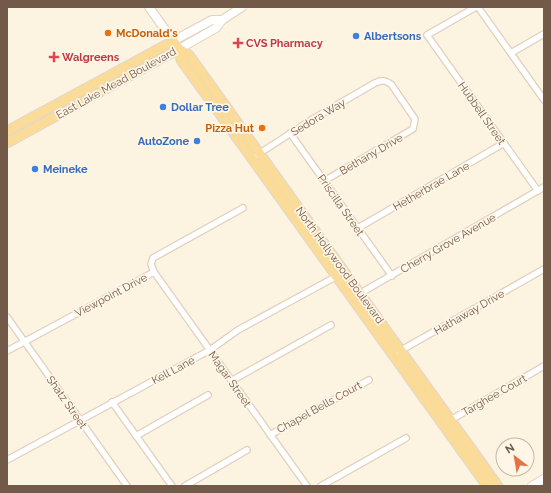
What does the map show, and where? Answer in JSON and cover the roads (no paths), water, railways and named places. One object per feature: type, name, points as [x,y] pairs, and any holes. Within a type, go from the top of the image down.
[{"type":"main road","name":"North Hollywood Boulevard","points":[[149,7],[179,49],[189,54],[221,108],[447,422],[498,486]]},
{"type":"main road","name":"East Lake Mead Boulevard","points":[[7,143],[216,28],[222,20],[242,7]]},
{"type":"main road","name":"East Lake Mead Boulevard","points":[[7,131],[212,20],[222,20]]},
{"type":"main road","points":[[62,112],[65,107],[88,93],[94,84]]},
{"type":"main road","points":[[17,137],[18,133],[27,127],[32,118]]},
{"type":"main road","name":"North Hollywood Boulevard","points":[[256,155],[337,276],[357,295]]},
{"type":"main road","name":"North Hollywood Boulevard","points":[[447,422],[487,486]]},
{"type":"main road","points":[[532,486],[544,479]]},
{"type":"street","name":"Hubbell Street","points":[[477,7],[427,35],[538,191]]},
{"type":"street","points":[[477,7],[544,100]]},
{"type":"street","points":[[511,53],[544,34]]},
{"type":"street","name":"Sedora Way","points":[[256,155],[290,133],[375,83],[381,80],[387,81]]},
{"type":"street","name":"Bethany Drive","points":[[324,181],[413,129],[415,119],[392,84],[387,81]]},
{"type":"street","name":"Priscilla Street","points":[[290,133],[392,276]]},
{"type":"street","name":"Hetherbrae Lane","points":[[358,228],[504,144]]},
{"type":"street","name":"Cherry Grove Avenue","points":[[357,295],[544,187]]},
{"type":"street","name":"Viewpoint Drive","points":[[7,351],[154,272],[151,264],[153,258],[243,208]]},
{"type":"street","name":"Hathaway Drive","points":[[398,353],[544,269]]},
{"type":"street","name":"Magar Street","points":[[154,272],[307,486]]},
{"type":"street","name":"Kell Lane","points":[[7,460],[80,419],[210,350],[238,330],[337,276]]},
{"type":"street","name":"Shatz Street","points":[[7,317],[127,486]]},
{"type":"street","points":[[231,381],[331,325]]},
{"type":"street","name":"Targhee Court","points":[[447,422],[544,366]]},
{"type":"street","name":"Chapel Bells Court","points":[[270,435],[369,380]]},
{"type":"street","points":[[136,436],[208,395]]},
{"type":"street","points":[[112,402],[172,486]]},
{"type":"street","points":[[321,486],[406,438]]},
{"type":"street","points":[[185,486],[247,450]]},
{"type":"place","name":"McDonald's","points":[[108,33]]},
{"type":"place","name":"Albertsons","points":[[356,36]]},
{"type":"place","name":"CVS Pharmacy","points":[[238,43]]},
{"type":"place","name":"Walgreens","points":[[54,57]]},
{"type":"place","name":"Dollar Tree","points":[[163,107]]},
{"type":"place","name":"Pizza Hut","points":[[262,128]]},
{"type":"place","name":"AutoZone","points":[[197,141]]},
{"type":"place","name":"Meineke","points":[[35,169]]}]
